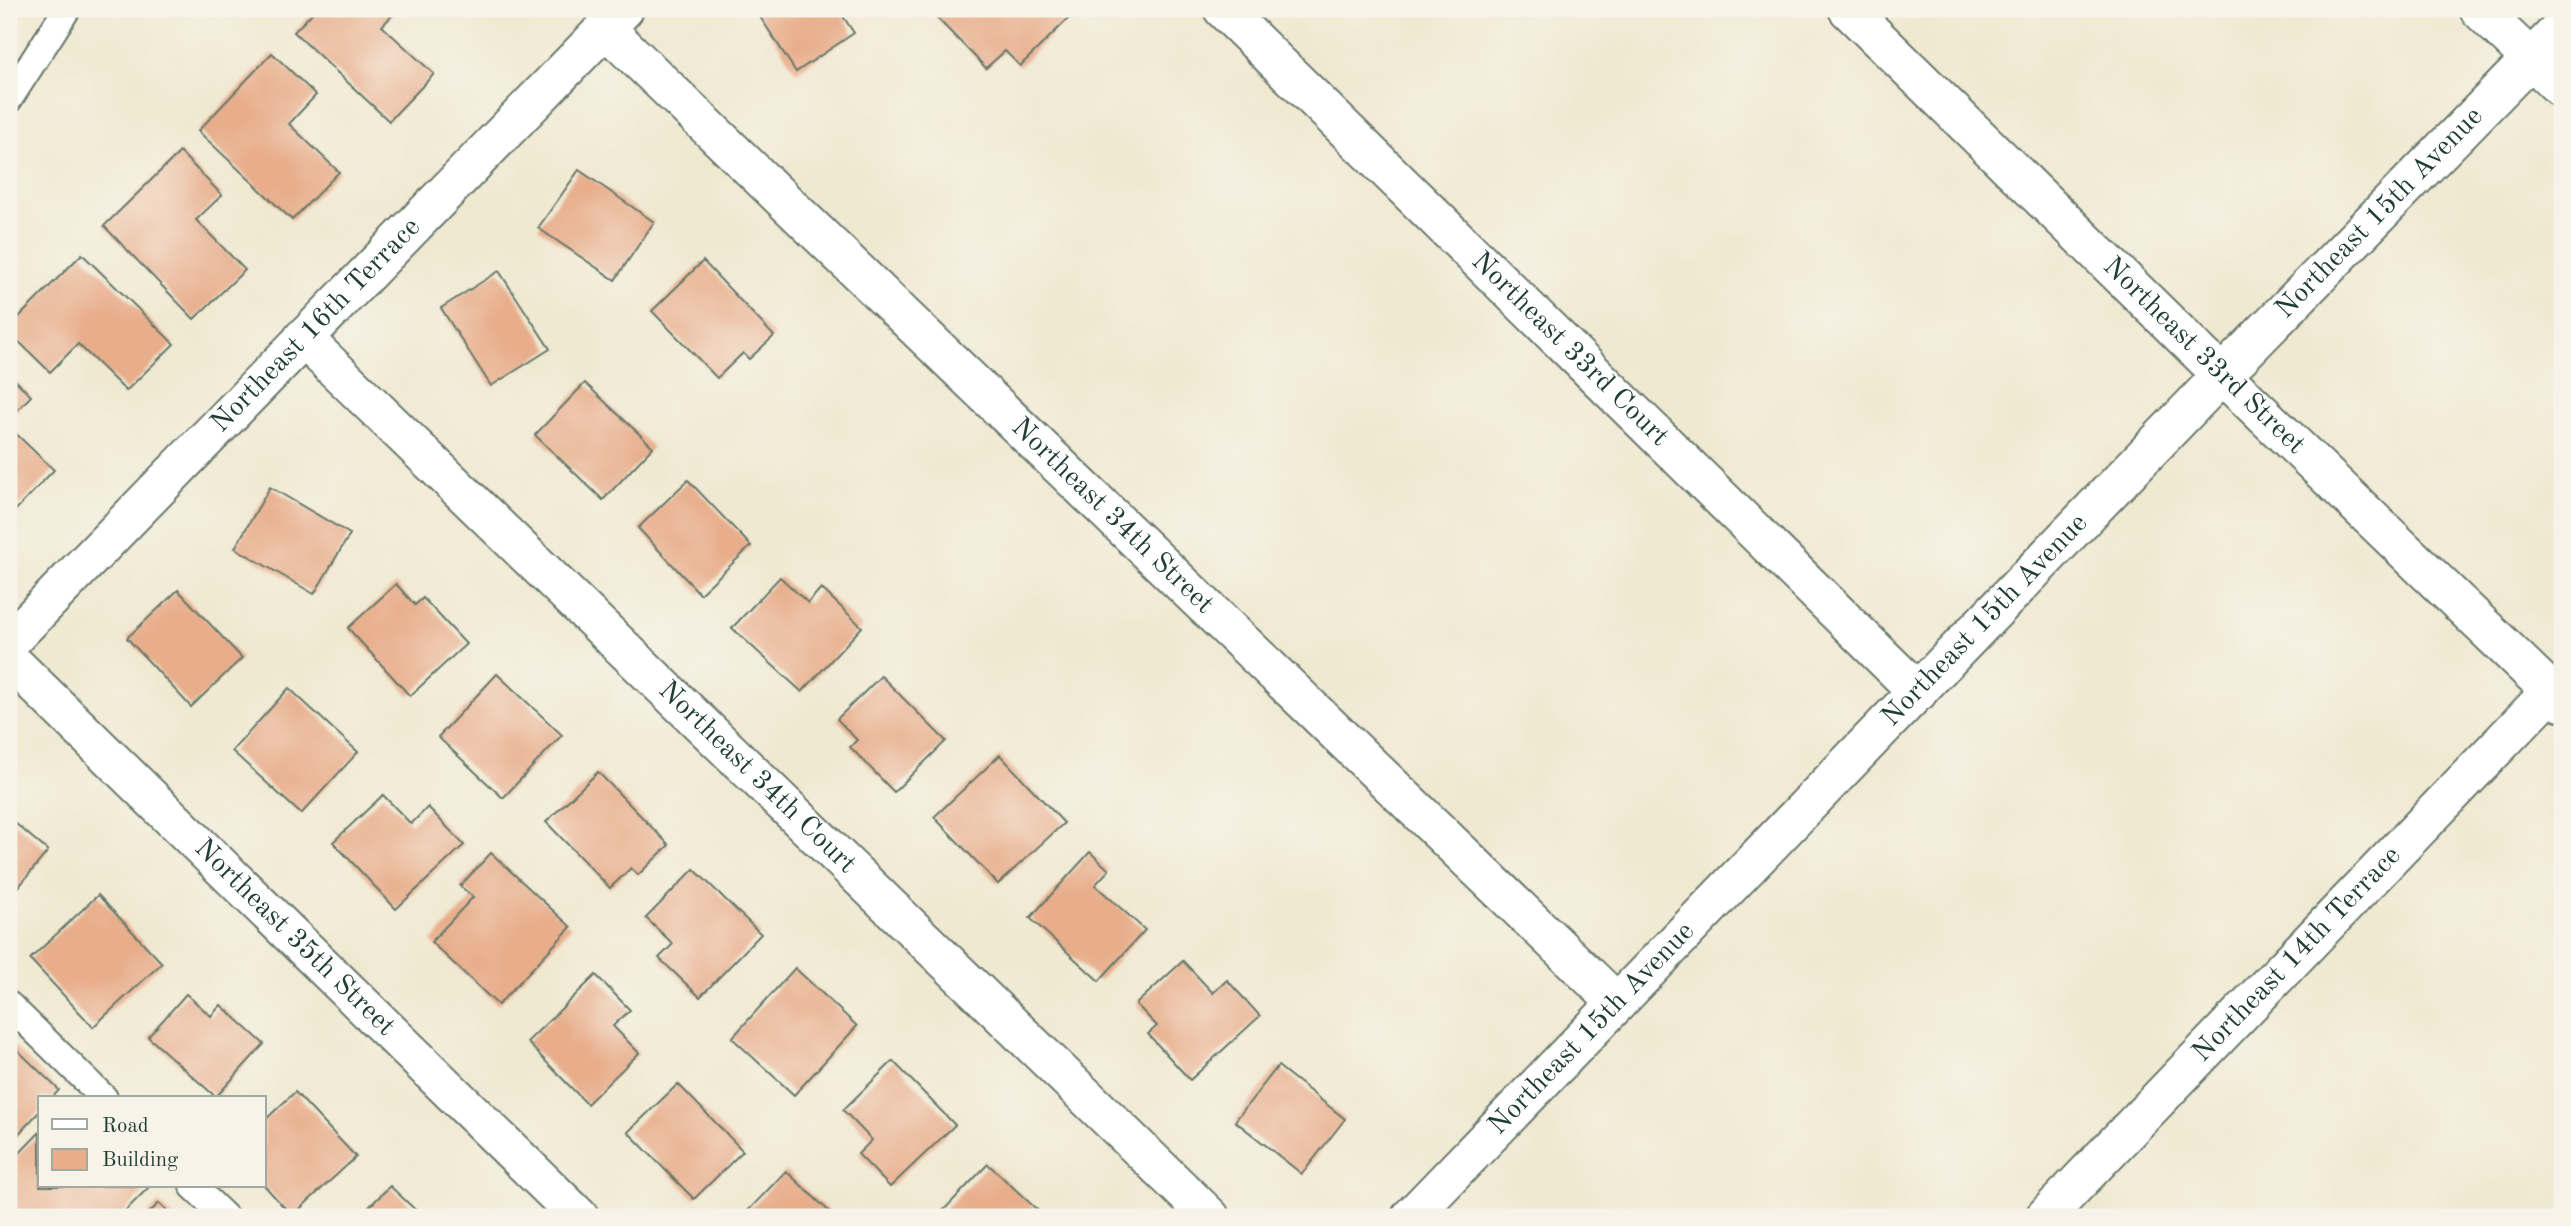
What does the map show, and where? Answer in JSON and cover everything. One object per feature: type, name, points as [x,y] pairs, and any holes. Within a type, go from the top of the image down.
[{"type":"street","name":"Northeast 33rd Court","points":[[1223,9],[1918,692]]},
{"type":"street","name":"Northeast 33rd Street","points":[[1848,9],[2222,376],[2556,697]]},
{"type":"street","points":[[2479,9],[2562,89]]},
{"type":"street","name":"Northeast 16th Terrace","points":[[9,642],[615,18]]},
{"type":"street","name":"Northeast 34th Street","points":[[615,18],[1617,1003]]},
{"type":"street","name":"Northeast 15th Avenue","points":[[1411,1217],[2562,27]]},
{"type":"street","name":"Northeast 34th Court","points":[[303,338],[1210,1217]]},
{"type":"street","name":"Northeast 35th Street","points":[[9,659],[579,1217]]},
{"type":"street","name":"Northeast 14th Terrace","points":[[2045,1217],[2556,697]]},
{"type":"lane","points":[[9,99],[67,9]]},
{"type":"lane","points":[[9,1005],[102,1096]]},
{"type":"lane","points":[[195,1188],[225,1217]]},
{"type":"building","points":[[316,9],[398,9],[382,26],[434,74],[389,121],[294,32]]},
{"type":"building","points":[[755,9],[838,9],[854,33],[796,72]]},
{"type":"building","points":[[943,9],[1065,9],[1072,15],[1020,66],[1005,51],[986,68],[935,16]]},
{"type":"building","points":[[272,53],[316,95],[289,124],[339,172],[292,220],[198,131]]},
{"type":"building","points":[[180,152],[222,195],[196,220],[245,270],[194,319],[104,226]]},
{"type":"building","points":[[579,170],[654,222],[615,280],[538,228]]},
{"type":"building","points":[[82,254],[174,344],[126,391],[78,344],[50,372],[9,332],[9,327]]},
{"type":"building","points":[[703,261],[774,336],[749,359],[743,353],[717,378],[652,311]]},
{"type":"building","points":[[499,271],[550,349],[491,386],[441,308]]},
{"type":"building","points":[[9,374],[31,396],[9,419]]},
{"type":"building","points":[[585,383],[653,447],[603,500],[535,435]]},
{"type":"building","points":[[9,427],[54,470],[9,517]]},
{"type":"building","points":[[688,480],[751,546],[700,594],[638,528]]},
{"type":"building","points":[[270,487],[350,534],[314,594],[235,548]]},
{"type":"building","points":[[780,577],[808,603],[821,588],[862,627],[802,692],[732,628]]},
{"type":"building","points":[[396,584],[415,605],[423,598],[466,644],[410,696],[348,628]]},
{"type":"building","points":[[178,590],[242,658],[191,707],[127,638]]},
{"type":"building","points":[[497,674],[562,735],[503,798],[438,737]]},
{"type":"building","points":[[881,676],[946,741],[894,792],[850,747],[857,740],[837,719]]},
{"type":"building","points":[[289,688],[358,752],[301,814],[232,751]]},
{"type":"building","points":[[1000,755],[1064,823],[998,884],[934,817]]},
{"type":"building","points":[[598,772],[669,845],[638,875],[631,868],[610,888],[546,822]]},
{"type":"building","points":[[383,795],[411,824],[428,807],[464,845],[396,909],[333,842]]},
{"type":"building","points":[[9,818],[48,851],[9,899]]},
{"type":"building","points":[[1090,852],[1109,870],[1095,885],[1145,930],[1099,981],[1030,918]]},
{"type":"building","points":[[491,853],[571,927],[498,1005],[431,942],[473,897],[460,886]]},
{"type":"building","points":[[694,869],[761,934],[700,997],[659,958],[673,944],[646,918]]},
{"type":"building","points":[[98,895],[162,963],[93,1027],[30,959]]},
{"type":"building","points":[[1183,961],[1213,993],[1227,980],[1260,1016],[1190,1080],[1148,1034],[1157,1026],[1136,1004]]},
{"type":"building","points":[[795,968],[857,1026],[794,1095],[732,1038]]},
{"type":"building","points":[[596,975],[630,1010],[613,1026],[639,1053],[587,1104],[527,1042]]},
{"type":"building","points":[[186,994],[211,1016],[221,1005],[264,1044],[215,1096],[148,1037]]},
{"type":"building","points":[[9,1042],[59,1090],[54,1096],[38,1096],[38,1113],[9,1144]]},
{"type":"building","points":[[893,1061],[955,1125],[890,1187],[858,1154],[872,1140],[843,1110]]},
{"type":"building","points":[[1278,1066],[1345,1119],[1302,1174],[1235,1121]]},
{"type":"building","points":[[678,1084],[743,1151],[694,1199],[628,1132]]},
{"type":"building","points":[[295,1092],[356,1157],[292,1216],[266,1187],[266,1119]]},
{"type":"building","points":[[38,1134],[38,1188],[148,1188],[119,1217],[9,1217],[9,1164]]},
{"type":"building","points":[[988,1164],[1045,1217],[937,1217]]},
{"type":"building","points":[[786,1171],[835,1217],[742,1217]]},
{"type":"building","points":[[390,1186],[423,1217],[359,1217]]},
{"type":"building","points":[[159,1203],[174,1217],[145,1217]]}]
